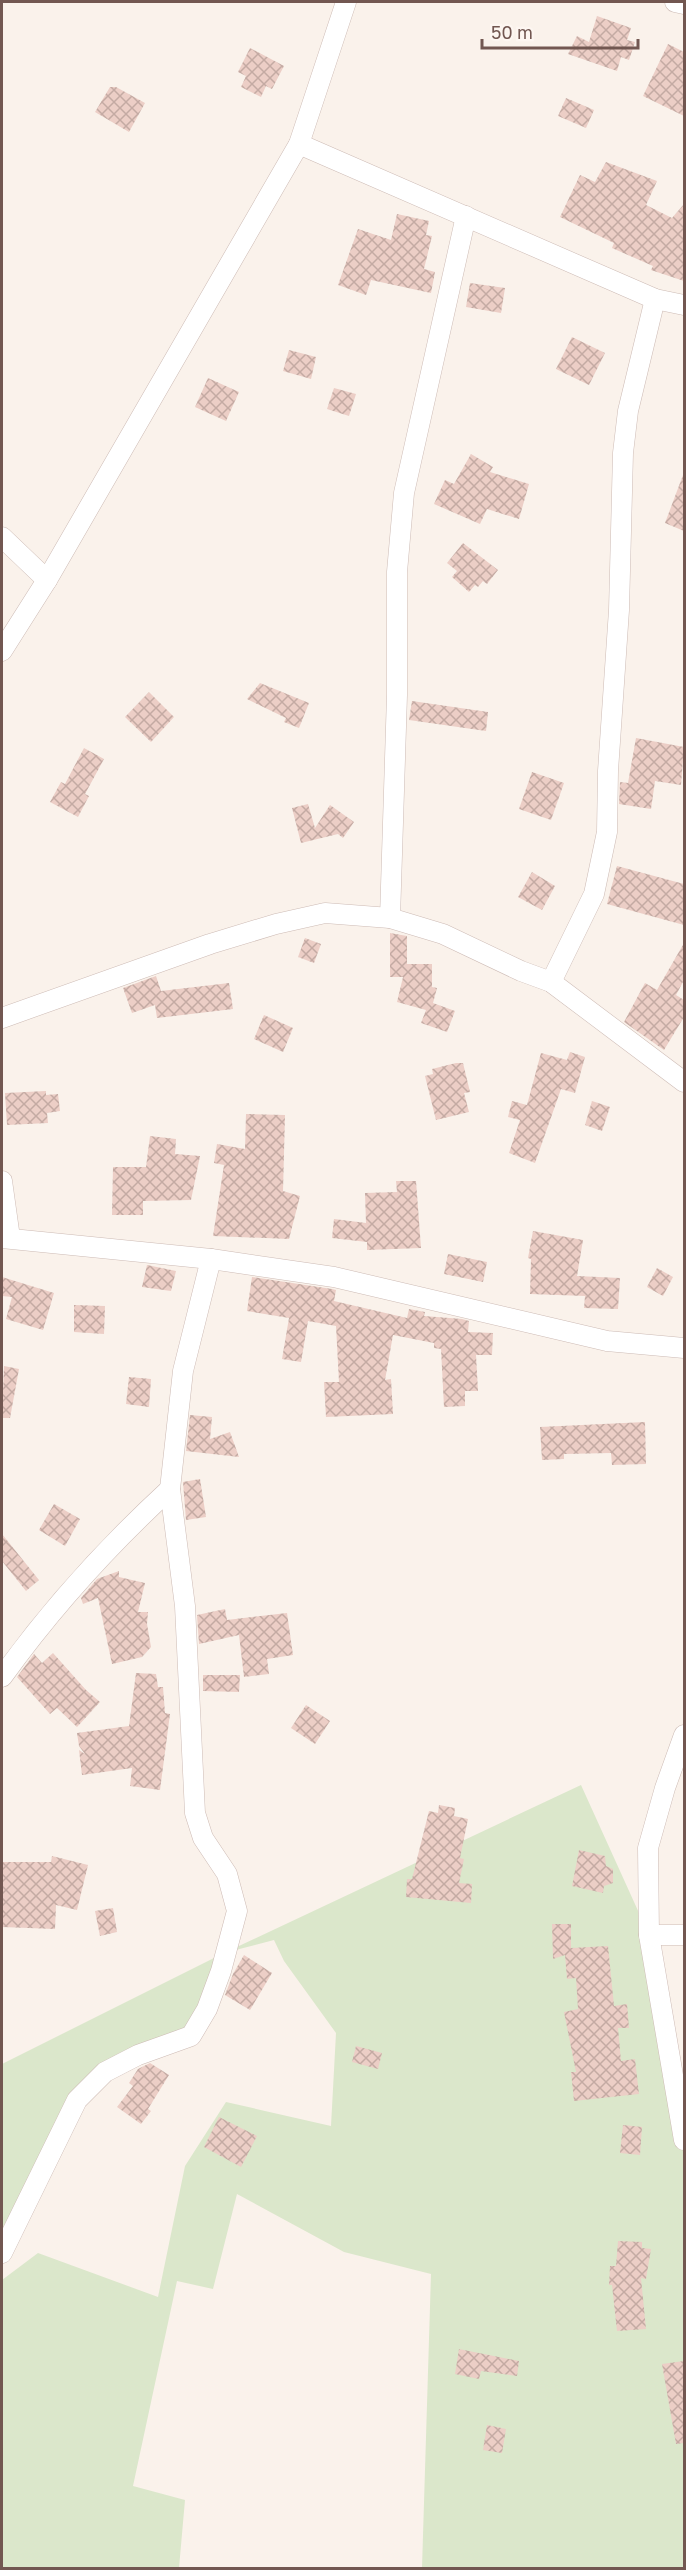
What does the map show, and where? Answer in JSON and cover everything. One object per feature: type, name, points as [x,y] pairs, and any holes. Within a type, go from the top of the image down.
[{"type":"street","points":[[2,651],[47,580],[299,144],[346,2]]},
{"type":"street","points":[[675,2],[684,4]]},
{"type":"street","points":[[299,144],[655,299],[684,305]]},
{"type":"street","points":[[390,918],[397,695],[397,572],[404,493],[466,216]]},
{"type":"street","points":[[551,982],[594,894],[607,832],[608,771],[619,610],[623,453],[627,411],[655,299]]},
{"type":"street","points":[[2,537],[47,580]]},
{"type":"street","points":[[2,1018],[210,944],[276,924],[325,913],[390,918],[443,934],[521,971],[551,982],[684,1082]]},
{"type":"street","points":[[2,1181],[6,1238],[211,1259],[334,1277],[607,1341],[684,1348]]},
{"type":"street","points":[[2,2253],[77,2100],[105,2072],[138,2055],[191,2036],[207,2009],[221,1971],[237,1911],[227,1874],[203,1838],[195,1813],[184,1596],[170,1489],[183,1371],[211,1259]]},
{"type":"street","points":[[2,1677],[57,1607],[124,1531],[170,1489]]},
{"type":"street","points":[[684,1735],[665,1788],[648,1848],[649,1935],[684,2140]]},
{"type":"street","points":[[649,1935],[684,1935]]},
{"type":"green space","points":[[581,1785],[649,1935],[684,2140],[684,2568],[422,2568],[431,2274],[344,2252],[237,2194],[213,2289],[177,2281],[133,2486],[185,2500],[179,2568],[2,2568],[2,2280],[38,2253],[158,2297],[185,2166],[226,2102],[331,2126],[336,2033],[284,1961],[274,1940],[224,1953]]},
{"type":"green space","points":[[224,1953],[191,2036],[138,2055],[77,2100],[2,2253],[2,2064]]},
{"type":"building","points":[[597,16],[631,28],[627,40],[635,42],[629,60],[621,57],[617,71],[568,54],[577,36],[589,42]]},
{"type":"building","points":[[668,44],[684,52],[684,116],[643,96]]},
{"type":"building","points":[[250,48],[284,66],[272,89],[266,86],[261,97],[241,87],[246,76],[238,72]]},
{"type":"building","points":[[110,87],[116,87],[145,103],[129,132],[95,112]]},
{"type":"building","points":[[566,98],[594,110],[586,128],[558,116]]},
{"type":"building","points":[[606,162],[657,181],[646,205],[672,218],[684,204],[684,281],[651,270],[653,266],[612,248],[614,243],[560,217],[580,175],[595,182]]},
{"type":"building","points":[[397,214],[429,221],[426,235],[432,236],[424,269],[435,272],[431,293],[371,280],[366,295],[338,285],[358,229],[391,240]]},
{"type":"building","points":[[470,283],[505,288],[501,313],[466,307]]},
{"type":"building","points":[[572,337],[605,353],[589,385],[556,369]]},
{"type":"building","points":[[289,350],[316,357],[311,379],[283,371]]},
{"type":"building","points":[[208,378],[239,392],[226,421],[195,407]]},
{"type":"building","points":[[334,388],[356,394],[349,416],[327,409]]},
{"type":"building","points":[[471,454],[493,467],[490,472],[529,484],[519,519],[487,509],[480,524],[434,504],[445,480],[454,484]]},
{"type":"building","points":[[684,475],[684,531],[665,523]]},
{"type":"building","points":[[463,543],[498,570],[487,584],[483,581],[469,592],[452,577],[457,571],[447,563]]},
{"type":"building","points":[[260,683],[309,703],[299,728],[284,722],[286,718],[247,699]]},
{"type":"building","points":[[149,692],[174,717],[151,742],[125,717]]},
{"type":"building","points":[[412,701],[488,712],[486,731],[409,720]]},
{"type":"building","points":[[636,738],[684,747],[681,785],[655,781],[651,809],[619,804],[620,782],[628,783]]},
{"type":"building","points":[[84,748],[104,759],[85,794],[89,796],[78,817],[50,802],[61,782],[65,784]]},
{"type":"building","points":[[532,772],[564,783],[551,820],[519,809]]},
{"type":"building","points":[[308,804],[315,828],[330,805],[354,822],[343,838],[338,834],[301,843],[292,808]]},
{"type":"building","points":[[617,866],[684,884],[684,925],[607,904]]},
{"type":"building","points":[[532,872],[555,886],[542,910],[518,897]]},
{"type":"building","points":[[390,933],[407,936],[407,964],[432,964],[432,987],[437,988],[433,1003],[455,1011],[447,1032],[421,1023],[426,1010],[397,1002],[403,977],[390,977]]},
{"type":"building","points":[[305,938],[321,944],[314,963],[298,957]]},
{"type":"building","points":[[684,943],[684,980],[676,995],[684,1000],[684,1017],[664,1050],[624,1022],[645,983],[657,990]]},
{"type":"building","points":[[156,976],[161,991],[229,983],[233,1009],[157,1018],[155,1005],[132,1013],[123,988]]},
{"type":"building","points":[[264,1015],[293,1028],[283,1052],[254,1039]]},
{"type":"building","points":[[570,1052],[585,1057],[575,1093],[561,1089],[535,1163],[509,1153],[520,1120],[508,1117],[512,1101],[527,1105],[541,1053],[567,1060]]},
{"type":"building","points":[[463,1063],[470,1092],[464,1093],[469,1112],[436,1120],[425,1076],[433,1074],[432,1069]]},
{"type":"building","points":[[46,1091],[46,1095],[58,1094],[60,1111],[47,1113],[48,1123],[7,1125],[5,1093]]},
{"type":"building","points":[[592,1101],[610,1107],[602,1131],[585,1125]]},
{"type":"building","points":[[246,1114],[285,1115],[283,1191],[300,1196],[289,1239],[213,1236],[224,1165],[214,1163],[217,1144],[245,1149]]},
{"type":"building","points":[[150,1136],[176,1139],[175,1154],[200,1156],[191,1200],[143,1201],[143,1215],[112,1215],[113,1167],[146,1167]]},
{"type":"building","points":[[396,1181],[416,1181],[421,1248],[367,1250],[367,1242],[332,1238],[334,1219],[366,1223],[365,1193],[397,1192]]},
{"type":"building","points":[[533,1231],[583,1240],[577,1276],[620,1278],[618,1309],[584,1308],[585,1296],[530,1294],[531,1259],[528,1258]]},
{"type":"building","points":[[448,1254],[487,1262],[483,1282],[444,1274]]},
{"type":"building","points":[[147,1265],[176,1271],[171,1291],[142,1287]]},
{"type":"building","points":[[657,1268],[673,1277],[663,1296],[647,1287]]},
{"type":"building","points":[[2,1277],[54,1293],[43,1330],[6,1319],[12,1297],[2,1296]]},
{"type":"building","points":[[252,1277],[336,1290],[334,1301],[407,1318],[409,1309],[425,1312],[424,1316],[462,1319],[469,1321],[468,1332],[493,1333],[492,1355],[476,1355],[478,1391],[465,1391],[465,1406],[444,1407],[441,1349],[434,1348],[434,1343],[393,1335],[385,1380],[391,1379],[393,1414],[326,1417],[324,1382],[339,1382],[336,1326],[308,1321],[301,1362],[282,1359],[289,1318],[247,1311]]},
{"type":"building","points":[[74,1305],[105,1306],[104,1334],[74,1332]]},
{"type":"building","points":[[4,1366],[19,1369],[10,1418],[2,1418]]},
{"type":"building","points":[[129,1377],[151,1379],[149,1407],[126,1404]]},
{"type":"building","points":[[190,1415],[212,1417],[210,1439],[230,1432],[239,1457],[186,1451]]},
{"type":"building","points":[[645,1422],[646,1464],[612,1465],[611,1453],[564,1454],[564,1459],[542,1460],[540,1427]]},
{"type":"building","points":[[200,1479],[206,1517],[186,1520],[183,1482]]},
{"type":"building","points":[[54,1504],[80,1519],[65,1546],[39,1530]]},
{"type":"building","points":[[2,1534],[39,1580],[26,1591],[2,1561]]},
{"type":"building","points":[[119,1571],[119,1577],[145,1583],[138,1612],[148,1612],[147,1624],[151,1647],[142,1657],[112,1664],[98,1598],[83,1604],[81,1598],[97,1579]]},
{"type":"building","points":[[225,1609],[227,1620],[287,1613],[293,1655],[267,1659],[269,1674],[244,1677],[239,1635],[199,1644],[197,1615]]},
{"type":"building","points":[[53,1653],[100,1702],[77,1727],[57,1708],[50,1714],[17,1677],[34,1654],[42,1663]]},
{"type":"building","points":[[136,1673],[156,1674],[158,1687],[163,1687],[165,1713],[170,1714],[160,1790],[130,1786],[132,1768],[82,1775],[79,1750],[85,1754],[79,1746],[77,1733],[129,1726]]},
{"type":"building","points":[[203,1675],[240,1675],[239,1692],[203,1691]]},
{"type":"building","points":[[306,1705],[330,1721],[315,1744],[291,1728]]},
{"type":"building","points":[[439,1805],[455,1808],[454,1816],[468,1819],[460,1858],[464,1859],[459,1883],[472,1884],[471,1903],[406,1897],[407,1879],[412,1879],[429,1811],[438,1813]]},
{"type":"building","points":[[579,1850],[605,1856],[606,1866],[613,1869],[613,1883],[604,1886],[603,1893],[572,1886]]},
{"type":"building","points":[[52,1856],[88,1865],[77,1910],[56,1905],[55,1929],[2,1927],[2,1862],[51,1862]]},
{"type":"building","points":[[113,1908],[117,1932],[100,1936],[95,1911]]},
{"type":"building","points":[[552,1924],[571,1924],[571,1948],[608,1946],[614,2006],[627,2004],[629,2028],[618,2028],[621,2061],[635,2059],[639,2094],[574,2101],[571,2072],[576,2072],[564,2012],[578,2009],[576,1978],[567,1979],[565,1955],[553,1959]]},
{"type":"building","points":[[244,1955],[272,1973],[250,2010],[225,1995]]},
{"type":"building","points":[[356,2046],[382,2053],[378,2069],[352,2062]]},
{"type":"building","points":[[150,2063],[169,2075],[148,2109],[151,2111],[141,2124],[117,2107],[133,2086],[129,2083],[138,2069]]},
{"type":"building","points":[[219,2117],[257,2136],[241,2167],[204,2147]]},
{"type":"building","points":[[623,2125],[642,2127],[640,2155],[620,2153]]},
{"type":"building","points":[[618,2241],[642,2242],[642,2248],[651,2249],[646,2279],[641,2278],[646,2329],[617,2331],[612,2285],[609,2285],[610,2266],[616,2266]]},
{"type":"building","points":[[459,2349],[519,2361],[517,2376],[481,2371],[479,2379],[455,2374]]},
{"type":"building","points":[[684,2361],[684,2443],[676,2444],[662,2364]]},
{"type":"building","points":[[487,2425],[506,2429],[502,2453],[483,2450]]}]
